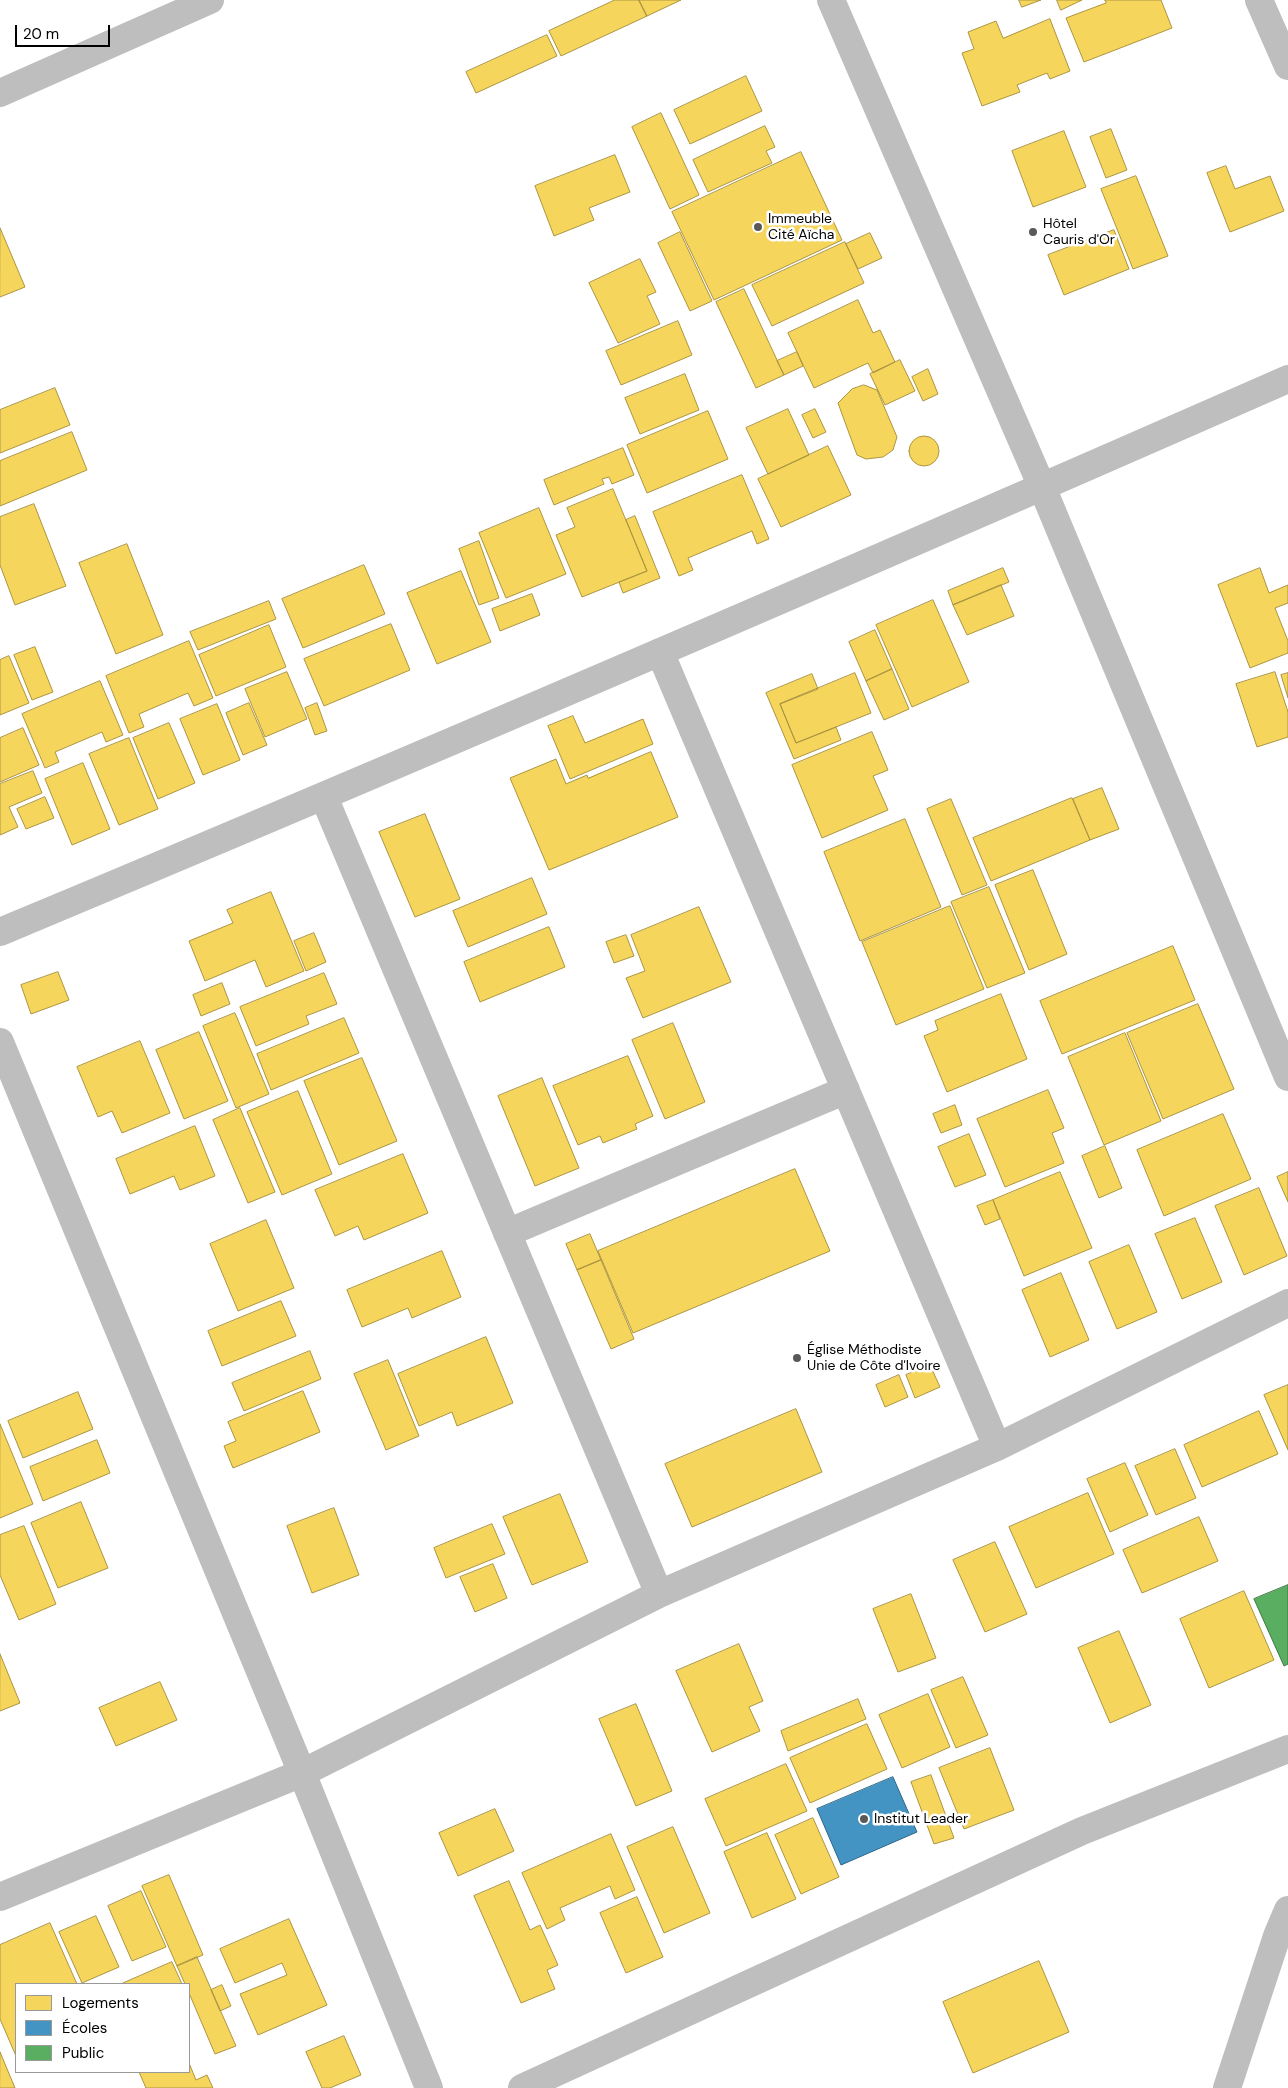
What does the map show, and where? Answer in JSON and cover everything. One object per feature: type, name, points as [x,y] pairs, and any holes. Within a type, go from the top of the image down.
[{"type":"street","points":[[0,93],[210,0]]},
{"type":"street","points":[[831,0],[1042,487],[1288,1077]]},
{"type":"street","points":[[1258,0],[1288,66]]},
{"type":"street","points":[[0,932],[324,797],[1288,379]]},
{"type":"street","points":[[660,652],[997,1447]]},
{"type":"street","points":[[324,797],[659,1594]]},
{"type":"street","points":[[0,1042],[302,1772],[429,2088]]},
{"type":"street","points":[[507,1233],[846,1090]]},
{"type":"street","points":[[0,1897],[302,1772],[659,1594],[997,1447],[1288,1303]]},
{"type":"street","points":[[522,2088],[1082,1831],[1288,1749]]},
{"type":"street","points":[[1227,2088],[1277,1936],[1288,1910]]},
{"type":"building: Logements","points":[[615,0],[639,0],[647,16],[561,56],[549,31]]},
{"type":"building: Logements","points":[[639,0],[681,0],[647,16]]},
{"type":"building: Logements","points":[[1019,0],[1041,0],[1022,7]]},
{"type":"building: Logements","points":[[1057,0],[1082,0],[1061,10]]},
{"type":"building: Logements","points":[[1105,0],[1161,0],[1172,28],[1084,62],[1066,18],[1106,3]]},
{"type":"building: Logements","points":[[1050,19],[1070,71],[1050,79],[1047,73],[1017,85],[1020,92],[982,106],[962,53],[974,49],[968,32],[996,21],[1003,38]]},
{"type":"building: Logements","points":[[547,35],[557,56],[476,93],[466,72]]},
{"type":"building: Logements","points":[[746,76],[762,111],[690,144],[674,110]]},
{"type":"building: Logements","points":[[661,113],[699,195],[670,209],[632,127]]},
{"type":"building: Logements","points":[[765,126],[775,147],[766,151],[772,163],[708,192],[693,160]]},
{"type":"building: Logements","points":[[1111,129],[1127,170],[1106,178],[1090,137]]},
{"type":"building: Logements","points":[[1064,131],[1086,187],[1033,207],[1012,151]]},
{"type":"building: Logements","name":"Immeuble Cité Aïcha","points":[[801,152],[842,240],[714,300],[672,212]]},
{"type":"building: Logements","points":[[615,155],[630,192],[589,208],[594,220],[554,236],[535,186]]},
{"type":"building: Logements","points":[[1226,166],[1235,189],[1270,176],[1284,211],[1230,232],[1207,173]]},
{"type":"building: Logements","points":[[1136,176],[1168,256],[1133,269],[1101,189]]},
{"type":"building: Logements","points":[[0,228],[25,287],[0,297]]},
{"type":"building: Logements","points":[[1114,230],[1129,269],[1064,295],[1048,255]]},
{"type":"building: Logements","points":[[680,232],[712,301],[690,311],[658,243]]},
{"type":"building: Logements","points":[[870,233],[882,258],[858,269],[846,244]]},
{"type":"building: Logements","points":[[845,242],[864,283],[772,326],[752,285]]},
{"type":"building: Logements","points":[[640,259],[656,292],[647,296],[660,324],[618,343],[589,283]]},
{"type":"building: Logements","points":[[744,289],[784,375],[756,388],[716,302]]},
{"type":"building: Logements","points":[[858,300],[873,333],[880,330],[895,362],[873,373],[868,363],[814,388],[788,333]]},
{"type":"building: Logements","points":[[678,321],[692,355],[621,385],[606,351]]},
{"type":"building: Logements","points":[[797,352],[803,366],[784,375],[777,361]]},
{"type":"building: Logements","points":[[900,360],[915,391],[885,405],[870,374]]},
{"type":"building: Logements","points":[[928,369],[938,394],[923,401],[912,377]]},
{"type":"building: Logements","points":[[685,374],[699,410],[640,434],[625,398]]},
{"type":"building: Logements","points":[[864,385],[877,390],[897,437],[893,450],[883,457],[866,459],[857,455],[838,403],[852,389]]},
{"type":"building: Logements","points":[[55,388],[70,425],[0,453],[0,410]]},
{"type":"building: Logements","points":[[788,409],[809,455],[768,474],[746,428]]},
{"type":"building: Logements","points":[[815,409],[826,432],[813,438],[802,415]]},
{"type":"building: Logements","points":[[708,411],[728,459],[647,493],[627,445]]},
{"type":"building: Logements","points":[[72,432],[87,470],[0,506],[0,461]]},
{"type":"building: Logements","points":[[924,436],[930,437],[938,445],[938,457],[930,465],[924,466],[918,465],[910,457],[909,451],[910,445],[918,437]]},
{"type":"building: Logements","points":[[828,446],[851,495],[781,527],[758,479]]},
{"type":"building: Logements","points":[[623,448],[634,475],[612,484],[609,477],[602,479],[604,484],[554,505],[544,480]]},
{"type":"building: Logements","points":[[742,475],[769,539],[757,544],[752,531],[688,558],[693,570],[679,576],[653,512]]},
{"type":"building: Logements","points":[[613,489],[647,571],[582,597],[556,535],[575,527],[567,508]]},
{"type":"building: Logements","points":[[34,504],[66,586],[15,605],[0,565],[0,517]]},
{"type":"building: Logements","points":[[539,508],[566,574],[506,598],[479,533]]},
{"type":"building: Logements","points":[[635,516],[660,578],[623,593],[619,582],[647,571],[626,520]]},
{"type":"building: Logements","points":[[479,541],[499,598],[479,605],[459,549]]},
{"type":"building: Logements","points":[[127,544],[163,635],[116,654],[79,563]]},
{"type":"building: Logements","points":[[364,565],[385,614],[303,648],[282,599]]},
{"type":"building: Logements","points":[[1003,568],[1009,582],[953,605],[948,591]]},
{"type":"building: Logements","points":[[1260,568],[1269,593],[1288,585],[1288,603],[1275,608],[1288,641],[1288,653],[1250,668],[1218,585]]},
{"type":"building: Logements","points":[[461,571],[491,642],[437,664],[407,593]]},
{"type":"building: Logements","points":[[1001,585],[1014,616],[967,635],[953,605]]},
{"type":"building: Logements","points":[[532,594],[540,615],[500,631],[492,609]]},
{"type":"building: Logements","points":[[933,600],[969,682],[912,707],[876,625]]},
{"type":"building: Logements","points":[[269,601],[276,619],[198,650],[190,632]]},
{"type":"building: Logements","points":[[391,624],[410,670],[324,706],[304,659]]},
{"type":"building: Logements","points":[[269,625],[286,667],[216,696],[199,655]]},
{"type":"building: Logements","points":[[875,630],[892,669],[866,681],[849,642]]},
{"type":"building: Logements","points":[[189,641],[213,698],[194,706],[188,693],[139,714],[144,727],[129,733],[106,676]]},
{"type":"building: Logements","points":[[35,647],[53,692],[32,700],[14,655]]},
{"type":"building: Logements","points":[[9,656],[29,703],[0,715],[0,660]]},
{"type":"building: Logements","points":[[892,669],[909,709],[884,720],[866,681]]},
{"type":"building: Logements","points":[[287,672],[307,719],[265,737],[245,689]]},
{"type":"building: Logements","points":[[1275,672],[1288,712],[1288,737],[1257,747],[1236,684]]},
{"type":"building: Logements","points":[[855,673],[871,713],[796,743],[780,704]]},
{"type":"building: Logements","points":[[1288,673],[1288,698],[1281,675]]},
{"type":"building: Logements","points":[[812,674],[818,689],[780,704],[796,743],[836,727],[841,740],[794,759],[766,693]]},
{"type":"building: Logements","points":[[100,681],[123,735],[106,742],[102,732],[55,752],[59,762],[45,768],[22,714]]},
{"type":"building: Logements","points":[[249,703],[267,745],[243,755],[226,713]]},
{"type":"building: Logements","points":[[317,703],[327,731],[315,735],[305,708]]},
{"type":"building: Logements","points":[[217,704],[240,760],[203,775],[180,719]]},
{"type":"building: Logements","points":[[573,716],[585,743],[643,719],[653,744],[570,779],[548,726]]},
{"type":"building: Logements","points":[[169,723],[195,783],[158,799],[133,738]]},
{"type":"building: Logements","points":[[23,728],[39,765],[0,782],[0,738]]},
{"type":"building: Logements","points":[[872,732],[888,770],[873,776],[888,810],[822,838],[792,765]]},
{"type":"building: Logements","points":[[129,738],[158,809],[119,825],[89,754]]},
{"type":"building: Logements","points":[[651,752],[678,817],[549,870],[510,778],[556,759],[566,784],[587,775],[588,778]]},
{"type":"building: Logements","points":[[83,763],[110,829],[72,845],[45,779]]},
{"type":"building: Logements","points":[[33,771],[42,793],[9,807],[18,827],[0,835],[0,784]]},
{"type":"building: Logements","points":[[1102,788],[1119,829],[1090,840],[1073,799]]},
{"type":"building: Logements","points":[[45,797],[54,818],[26,829],[17,809]]},
{"type":"building: Logements","points":[[1072,798],[1090,840],[991,881],[973,838]]},
{"type":"building: Logements","points":[[951,799],[987,885],[962,895],[927,809]]},
{"type":"building: Logements","points":[[425,814],[460,899],[415,917],[379,832]]},
{"type":"building: Logements","points":[[905,819],[941,907],[860,941],[824,852]]},
{"type":"building: Logements","points":[[1033,870],[1067,954],[1029,970],[995,885]]},
{"type":"building: Logements","points":[[532,878],[547,914],[468,947],[453,911]]},
{"type":"building: Logements","points":[[989,887],[1025,973],[987,988],[951,902]]},
{"type":"building: Logements","points":[[271,892],[304,971],[266,987],[255,960],[205,981],[189,941],[233,923],[227,910]]},
{"type":"building: Logements","points":[[950,906],[984,989],[896,1025],[862,942]]},
{"type":"building: Logements","points":[[699,907],[731,982],[643,1018],[626,978],[645,971],[631,935]]},
{"type":"building: Logements","points":[[549,927],[565,967],[480,1002],[464,962]]},
{"type":"building: Logements","points":[[314,933],[326,962],[306,971],[294,941]]},
{"type":"building: Logements","points":[[626,935],[634,956],[614,963],[606,942]]},
{"type":"building: Logements","points":[[1173,946],[1195,1000],[1062,1054],[1040,1001]]},
{"type":"building: Logements","points":[[58,972],[69,1000],[31,1014],[21,985]]},
{"type":"building: Logements","points":[[324,973],[337,1004],[306,1016],[309,1024],[256,1046],[240,1007]]},
{"type":"building: Logements","points":[[222,983],[230,1004],[201,1016],[193,995]]},
{"type":"building: Logements","points":[[1001,994],[1027,1059],[947,1092],[924,1036],[938,1030],[935,1021]]},
{"type":"building: Logements","points":[[1198,1004],[1234,1089],[1163,1119],[1127,1033]]},
{"type":"building: Logements","points":[[235,1013],[269,1094],[236,1108],[203,1026]]},
{"type":"building: Logements","points":[[344,1018],[359,1053],[271,1090],[257,1054]]},
{"type":"building: Logements","points":[[673,1023],[705,1102],[665,1119],[632,1040]]},
{"type":"building: Logements","points":[[199,1032],[228,1101],[184,1119],[156,1050]]},
{"type":"building: Logements","points":[[1125,1033],[1161,1121],[1104,1145],[1068,1057]]},
{"type":"building: Logements","points":[[140,1041],[170,1113],[122,1133],[112,1111],[98,1117],[77,1067]]},
{"type":"building: Logements","points":[[628,1056],[653,1116],[635,1124],[637,1129],[603,1143],[600,1136],[578,1145],[553,1086]]},
{"type":"building: Logements","points":[[362,1058],[397,1141],[339,1165],[304,1081]]},
{"type":"building: Logements","points":[[542,1078],[579,1168],[535,1186],[498,1096]]},
{"type":"building: Logements","points":[[1048,1090],[1064,1128],[1052,1133],[1064,1163],[1005,1187],[977,1119]]},
{"type":"building: Logements","points":[[298,1091],[332,1174],[282,1195],[247,1112]]},
{"type":"building: Logements","points":[[955,1105],[962,1125],[941,1133],[933,1114]]},
{"type":"building: Logements","points":[[240,1108],[275,1192],[248,1203],[213,1120]]},
{"type":"building: Logements","points":[[1223,1114],[1251,1179],[1164,1216],[1137,1150]]},
{"type":"building: Logements","points":[[195,1126],[215,1176],[180,1190],[174,1176],[130,1194],[116,1159]]},
{"type":"building: Logements","points":[[969,1134],[986,1175],[955,1187],[938,1147]]},
{"type":"building: Logements","points":[[1105,1146],[1122,1188],[1099,1198],[1082,1156]]},
{"type":"building: Logements","points":[[403,1154],[428,1213],[364,1240],[358,1226],[335,1236],[315,1190]]},
{"type":"building: Logements","points":[[795,1169],[830,1251],[633,1333],[598,1251]]},
{"type":"building: Logements","points":[[1060,1172],[1092,1248],[1024,1276],[993,1200]]},
{"type":"building: Logements","points":[[1288,1172],[1288,1202],[1277,1177]]},
{"type":"building: Logements","points":[[1259,1188],[1287,1256],[1244,1275],[1215,1206]]},
{"type":"building: Logements","points":[[993,1200],[1000,1219],[985,1225],[977,1206]]},
{"type":"building: Logements","points":[[1195,1218],[1222,1282],[1182,1299],[1155,1234]]},
{"type":"building: Logements","points":[[266,1220],[294,1288],[238,1311],[210,1244]]},
{"type":"building: Logements","points":[[590,1234],[601,1260],[577,1270],[566,1244]]},
{"type":"building: Logements","points":[[1129,1245],[1157,1312],[1117,1329],[1089,1262]]},
{"type":"building: Logements","points":[[442,1251],[461,1297],[412,1318],[408,1308],[362,1327],[347,1290]]},
{"type":"building: Logements","points":[[601,1260],[634,1339],[611,1349],[577,1270]]},
{"type":"building: Logements","points":[[1061,1273],[1089,1340],[1050,1357],[1022,1290]]},
{"type":"building: Logements","points":[[281,1301],[296,1336],[222,1366],[208,1331]]},
{"type":"building: Logements","points":[[486,1337],[513,1403],[457,1426],[452,1412],[419,1426],[398,1374]]},
{"type":"building: Logements","points":[[310,1351],[321,1379],[244,1411],[232,1383]]},
{"type":"building: Logements","points":[[388,1360],[419,1436],[386,1450],[354,1374]]},
{"type":"building: Logements","points":[[930,1365],[940,1387],[915,1398],[906,1375]]},
{"type":"building: Logements","points":[[899,1375],[908,1397],[885,1407],[876,1385]]},
{"type":"building: Logements","points":[[1288,1385],[1288,1450],[1264,1395]]},
{"type":"building: Logements","points":[[303,1391],[320,1432],[233,1468],[224,1446],[236,1441],[228,1422]]},
{"type":"building: Logements","points":[[78,1392],[93,1429],[23,1458],[8,1421]]},
{"type":"building: Logements","points":[[796,1409],[822,1472],[692,1527],[665,1464]]},
{"type":"building: Logements","points":[[1259,1411],[1278,1454],[1202,1487],[1184,1445]]},
{"type":"building: Logements","points":[[0,1424],[33,1504],[0,1518]]},
{"type":"building: Logements","points":[[97,1440],[110,1473],[43,1501],[30,1467]]},
{"type":"building: Logements","points":[[1175,1449],[1196,1498],[1156,1515],[1135,1466]]},
{"type":"building: Logements","points":[[1125,1463],[1148,1515],[1110,1532],[1087,1479]]},
{"type":"building: Logements","points":[[1088,1493],[1114,1554],[1036,1588],[1009,1527]]},
{"type":"building: Logements","points":[[560,1494],[588,1562],[532,1585],[503,1517]]},
{"type":"building: Logements","points":[[81,1502],[108,1568],[58,1588],[31,1523]]},
{"type":"building: Logements","points":[[334,1508],[359,1575],[312,1593],[287,1526]]},
{"type":"building: Logements","points":[[1199,1517],[1218,1561],[1142,1593],[1123,1550]]},
{"type":"building: Logements","points":[[492,1524],[505,1554],[446,1578],[434,1548]]},
{"type":"building: Logements","points":[[24,1526],[56,1604],[19,1620],[0,1575],[0,1535]]},
{"type":"building: Logements","points":[[995,1542],[1027,1614],[985,1632],[953,1560]]},
{"type":"building: Logements","points":[[493,1564],[507,1598],[475,1612],[460,1577]]},
{"type":"building: Logements","points":[[1244,1591],[1274,1660],[1209,1688],[1180,1619]]},
{"type":"building: Logements","points":[[911,1594],[936,1658],[898,1672],[873,1609]]},
{"type":"building: Logements","points":[[1119,1631],[1151,1705],[1110,1723],[1078,1648]]},
{"type":"building: Logements","points":[[739,1644],[763,1701],[749,1707],[760,1731],[712,1752],[676,1671]]},
{"type":"building: Logements","points":[[0,1654],[20,1703],[0,1711]]},
{"type":"building: Logements","points":[[963,1677],[988,1735],[956,1748],[931,1690]]},
{"type":"building: Logements","points":[[160,1682],[177,1720],[116,1746],[99,1708]]},
{"type":"building: Logements","points":[[928,1694],[950,1747],[902,1768],[879,1715]]},
{"type":"building: Logements","points":[[858,1699],[866,1719],[788,1751],[781,1731]]},
{"type":"building: Logements","points":[[636,1704],[672,1791],[636,1806],[599,1719]]},
{"type":"building: Logements","points":[[867,1724],[887,1769],[810,1803],[790,1758]]},
{"type":"building: Logements","points":[[990,1748],[1014,1810],[964,1829],[939,1768]]},
{"type":"building: Logements","points":[[786,1764],[807,1811],[726,1846],[705,1799]]},
{"type":"building: Logements","points":[[931,1775],[954,1838],[934,1844],[911,1782]]},
{"type":"building: Logements","points":[[495,1809],[514,1851],[458,1876],[439,1833]]},
{"type":"building: Logements","points":[[813,1818],[839,1877],[801,1894],[775,1835]]},
{"type":"building: Logements","points":[[673,1827],[710,1913],[664,1933],[627,1847]]},
{"type":"building: Logements","points":[[767,1833],[796,1899],[752,1918],[724,1852]]},
{"type":"building: Logements","points":[[611,1834],[635,1890],[615,1899],[610,1886],[560,1908],[565,1920],[547,1929],[522,1873]]},
{"type":"building: Logements","points":[[169,1875],[203,1955],[177,1966],[142,1886]]},
{"type":"building: Logements","points":[[509,1881],[530,1930],[540,1925],[558,1965],[547,1970],[555,1989],[521,2003],[474,1896]]},
{"type":"building: Logements","points":[[141,1891],[166,1947],[132,1961],[108,1906]]},
{"type":"building: Logements","points":[[637,1897],[663,1957],[626,1973],[600,1913]]},
{"type":"building: Logements","points":[[96,1916],[119,1967],[82,1983],[59,1932]]},
{"type":"building: Logements","points":[[289,1919],[327,2005],[258,2035],[240,1994],[287,1975],[282,1963],[235,1983],[220,1949]]},
{"type":"building: Logements","points":[[50,1923],[77,1983],[15,1983],[15,2054],[0,2019],[0,1945]]},
{"type":"building: Logements","points":[[197,1957],[236,2046],[215,2054],[190,1995],[190,1983],[185,1983],[177,1966]]},
{"type":"building: Logements","points":[[1039,1961],[1069,2032],[973,2073],[943,2002]]},
{"type":"building: Logements","points":[[172,1962],[182,1983],[123,1983]]},
{"type":"building: Logements","points":[[222,1985],[231,2006],[220,2011],[211,1990]]},
{"type":"building: Logements","points":[[344,2036],[361,2075],[330,2088],[322,2088],[306,2052]]},
{"type":"building: Logements","points":[[0,2052],[15,2088],[0,2088]]},
{"type":"building: Logements","points":[[190,2065],[196,2080],[207,2075],[213,2088],[146,2088],[139,2073],[190,2073]]},
{"type":"building: Écoles","points":[[893,1777],[917,1832],[841,1865],[817,1809]]},
{"type":"building: Public","points":[[1288,1585],[1288,1664],[1284,1666],[1254,1599]]},
{"type":"place","name":"Immeuble Cité Aïcha","points":[[758,227]]},
{"type":"place","name":"Hôtel Cauris d'Or","points":[[1033,232]]},
{"type":"place","name":"Église Méthodiste Unie de Côte d'Ivoire","points":[[797,1358]]},
{"type":"place","name":"Institut Leader","points":[[864,1819]]}]
